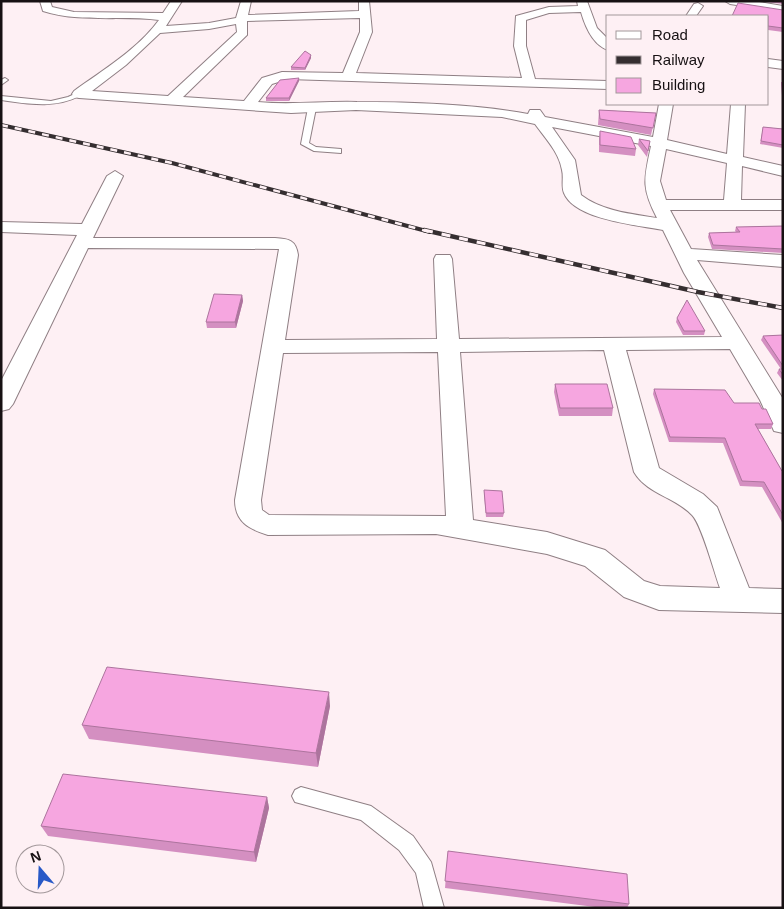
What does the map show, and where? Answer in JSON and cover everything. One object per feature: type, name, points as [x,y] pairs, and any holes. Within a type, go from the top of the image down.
[{"type":"street","points":[[45,1],[47,9],[65,14],[142,13],[166,17]]},
{"type":"street","points":[[79,94],[122,62],[157,30],[177,1]]},
{"type":"street","points":[[171,101],[243,33],[241,19],[246,1]]},
{"type":"street","points":[[348,76],[366,32],[364,1]]},
{"type":"street","points":[[730,1],[783,9]]},
{"type":"street","points":[[606,44],[592,29],[583,5],[539,11],[520,18],[518,22],[522,81],[539,119],[552,135],[570,168],[570,188],[575,198],[587,206],[602,211],[670,226]]},
{"type":"street","points":[[692,15],[698,6]]},
{"type":"street","points":[[157,30],[209,26],[283,13],[338,18],[366,14]]},
{"type":"street","points":[[592,29],[606,28]]},
{"type":"street","points":[[769,63],[783,65]]},
{"type":"street","points":[[247,107],[267,81],[287,76],[601,81]]},
{"type":"street","points":[[79,94],[247,107],[312,108],[356,106],[482,111],[539,119],[783,170]]},
{"type":"street","points":[[666,105],[652,181],[659,205],[686,254],[694,273],[737,344],[777,400],[783,425]]},
{"type":"street","points":[[732,205],[738,105]]},
{"type":"street","points":[[1,404],[115,176]]},
{"type":"street","points":[[659,205],[783,205]]},
{"type":"street","points":[[1,227],[86,237],[285,244],[288,247],[274,347],[248,500],[248,513],[254,520],[268,524],[436,524],[460,526],[547,542],[595,558],[634,589],[659,598],[783,602]]},
{"type":"street","points":[[686,254],[783,261]]},
{"type":"street","points":[[443,259],[460,526]]},
{"type":"street","points":[[274,347],[448,347],[613,343],[737,344]]},
{"type":"street","points":[[613,343],[647,472],[655,480],[699,504],[707,514],[739,600]]},
{"type":"lane","points":[[1,98],[57,102],[73,98],[79,94]]},
{"type":"lane","points":[[312,108],[305,144],[314,149],[338,151]]},
{"type":"lane","points":[[301,796],[365,812],[406,843],[424,869],[434,908]]},
{"type":"building","points":[[738,3],[783,10],[783,28],[769,26],[769,15],[732,15]]},
{"type":"building","points":[[305,51],[311,55],[305,68],[291,67]]},
{"type":"building","points":[[299,78],[289,98],[266,98],[280,80]]},
{"type":"building","points":[[599,110],[656,113],[653,128],[600,119]]},
{"type":"building","points":[[763,127],[783,129],[783,145],[761,141]]},
{"type":"building","points":[[600,131],[631,137],[636,149],[600,145]]},
{"type":"building","points":[[639,139],[650,141],[648,151]]},
{"type":"building","points":[[783,226],[783,249],[713,245],[709,233],[740,232],[736,227]]},
{"type":"building","points":[[214,294],[242,295],[235,322],[206,322]]},
{"type":"building","points":[[687,300],[705,331],[684,331],[677,318]]},
{"type":"building","points":[[783,335],[783,366],[763,336]]},
{"type":"building","points":[[555,384],[607,384],[613,408],[560,408]]},
{"type":"building","points":[[654,389],[725,390],[734,403],[759,403],[762,409],[766,409],[773,424],[755,424],[783,471],[783,515],[764,482],[742,481],[725,438],[670,437]]},
{"type":"building","points":[[484,490],[502,491],[504,513],[486,513]]},
{"type":"building","points":[[107,667],[329,692],[316,753],[82,725]]},
{"type":"building","points":[[63,774],[267,797],[254,852],[41,826]]},
{"type":"building","points":[[448,851],[627,874],[629,904],[445,881]]},
{"type":"railway","points":[[1,125],[172,163],[430,232]]},
{"type":"railway","points":[[424,230],[698,292],[783,308]]}]
